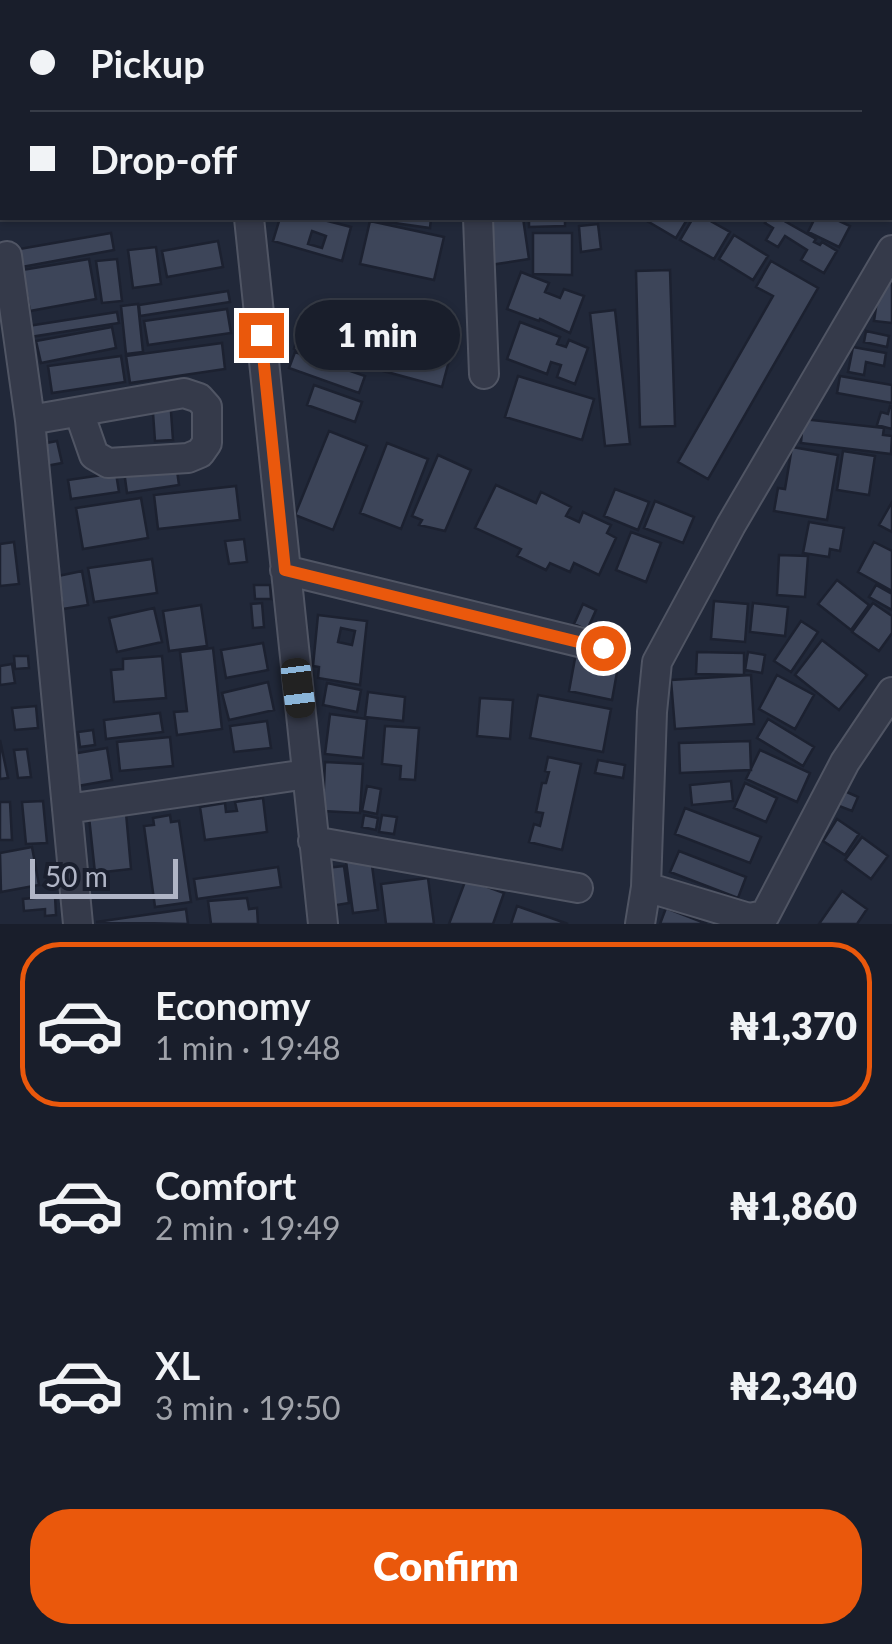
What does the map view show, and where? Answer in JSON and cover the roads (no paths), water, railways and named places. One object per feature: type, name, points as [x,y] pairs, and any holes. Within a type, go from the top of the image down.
[{"type":"street","points":[[249,220],[323,924]]},
{"type":"street","points":[[478,220],[484,374]]},
{"type":"street","points":[[640,924],[646,887],[652,712],[658,662],[730,525],[892,250]]},
{"type":"street","points":[[7,256],[30,420],[78,924]]},
{"type":"street","points":[[30,420],[80,412]]},
{"type":"street","points":[[285,570],[603,648]]},
{"type":"street","points":[[646,887],[749,918],[765,915],[845,762],[892,692]]},
{"type":"street","points":[[66,809],[307,774]]},
{"type":"street","points":[[313,841],[578,888]]}]
